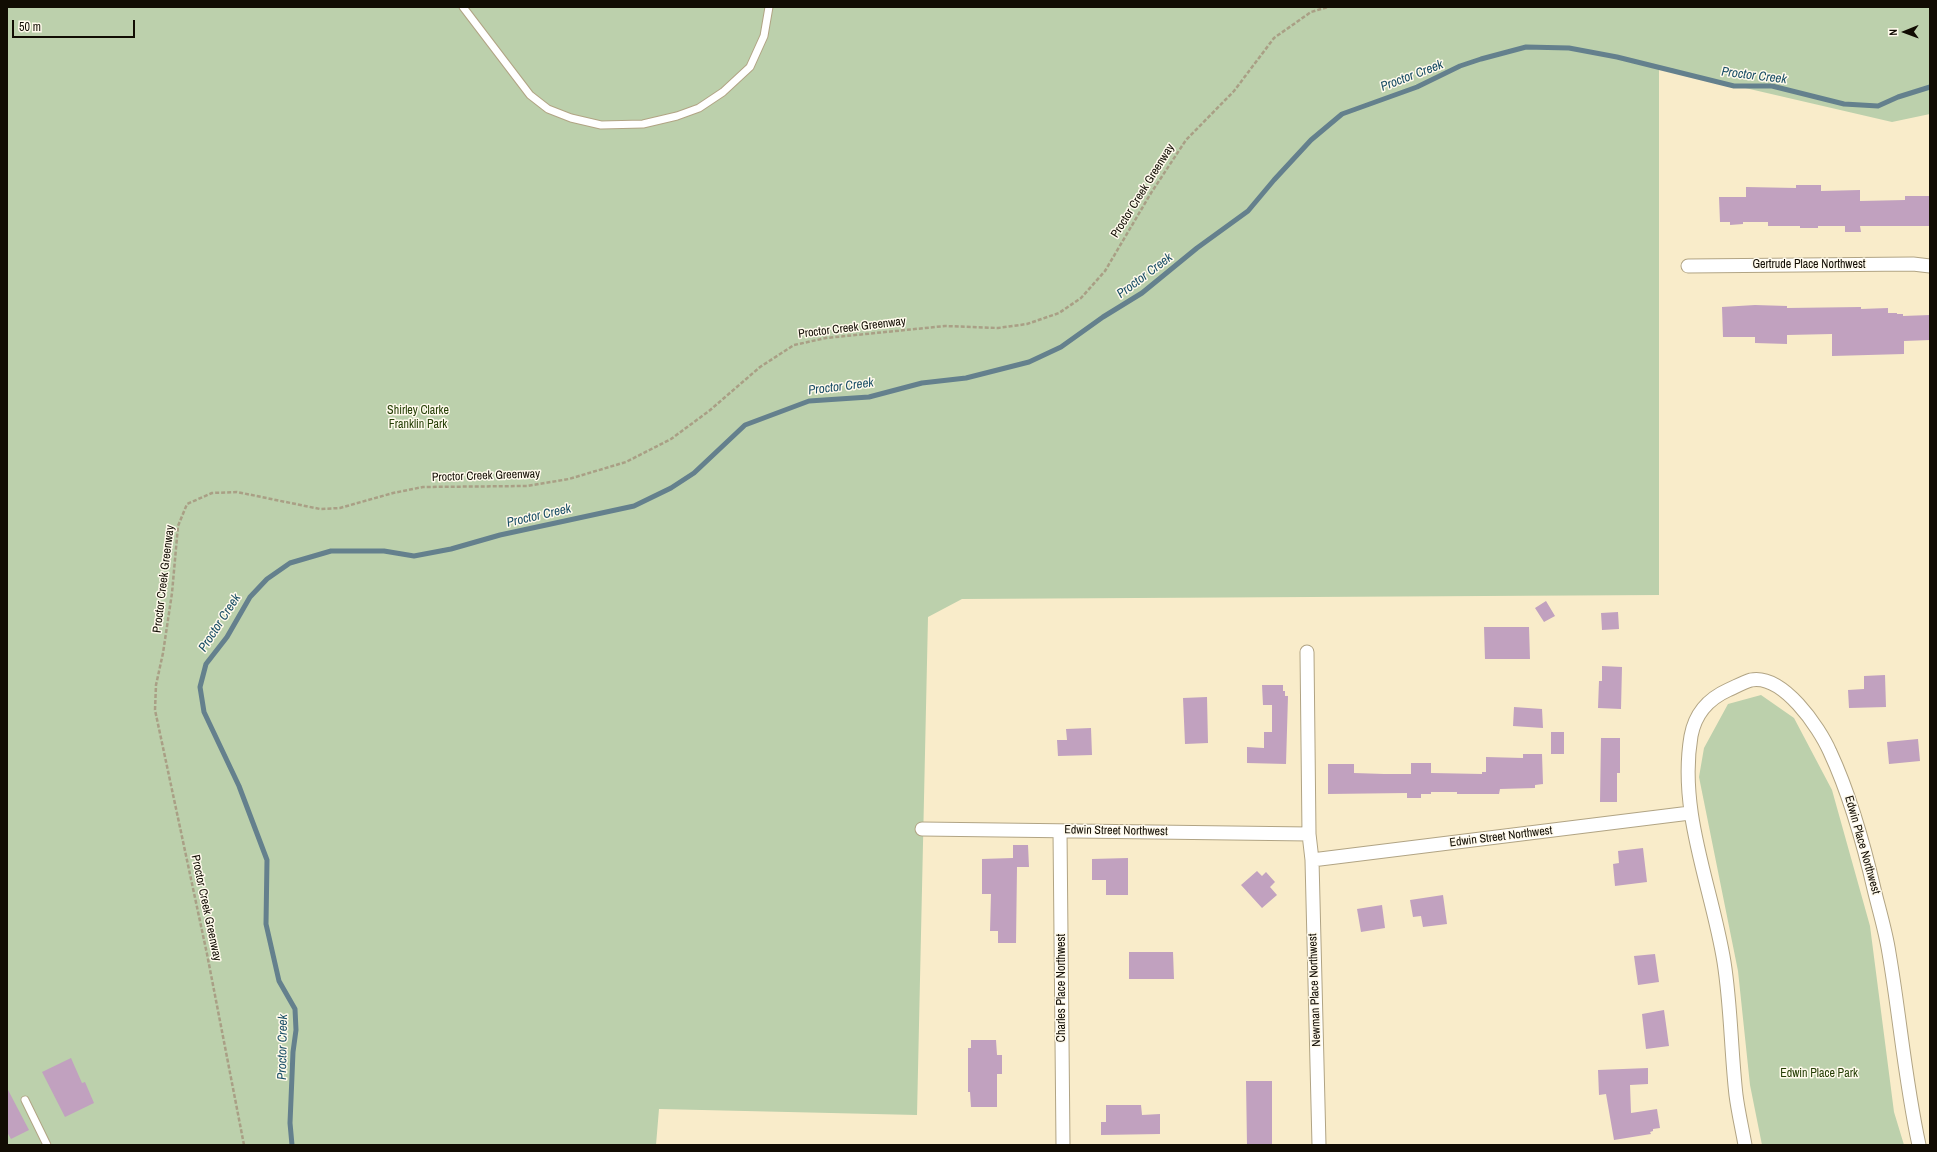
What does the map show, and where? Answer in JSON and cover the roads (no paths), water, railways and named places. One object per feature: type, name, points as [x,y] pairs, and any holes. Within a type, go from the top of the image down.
[{"type":"street","name":"Gertrude Place Northwest","points":[[1688,266],[1913,264],[1930,266]]},
{"type":"street","name":"Newman Place Northwest","points":[[1307,652],[1309,834],[1312,860],[1319,1145]]},
{"type":"street","name":"Edwin Place Northwest","points":[[1745,1145],[1736,1097],[1724,963],[1690,813],[1688,768],[1691,734],[1696,719],[1704,706],[1716,695],[1752,680],[1765,681],[1778,686],[1805,711],[1830,749],[1849,797],[1863,840],[1889,951],[1910,1107],[1918,1145]]},
{"type":"street","name":"Edwin Street Northwest","points":[[1312,860],[1690,813]]},
{"type":"street","name":"Edwin Street Northwest","points":[[922,829],[1309,834]]},
{"type":"street","name":"Charles Place Northwest","points":[[1060,831],[1063,1145]]},
{"type":"lane","points":[[463,7],[530,95],[548,109],[571,118],[601,125],[644,124],[677,116],[699,108],[723,92],[750,67],[764,36],[769,7]]},
{"type":"lane","points":[[25,1100],[47,1145]]},
{"type":"waterway","name":"Proctor Creek","points":[[292,1145],[290,1123],[293,1052],[296,1030],[295,1009],[279,981],[266,924],[267,860],[239,786],[204,712],[200,687],[206,664],[227,637],[250,597],[267,579],[290,563],[331,551],[384,551],[414,556],[451,549],[500,535],[634,506],[671,488],[694,473],[745,425],[809,401],[869,397],[922,383],[966,378],[1029,362],[1061,347],[1103,317],[1142,293],[1197,248],[1248,211],[1311,140],[1342,114],[1417,87],[1460,66],[1481,59],[1526,47],[1569,48],[1617,57],[1734,86],[1772,86],[1844,104],[1878,106],[1898,97],[1930,87]]},
{"type":"park label","name":"Shirley Clarke Franklin Park","points":[[418,418]]},
{"type":"park label","name":"Edwin Place Park","points":[[1819,1074]]}]
